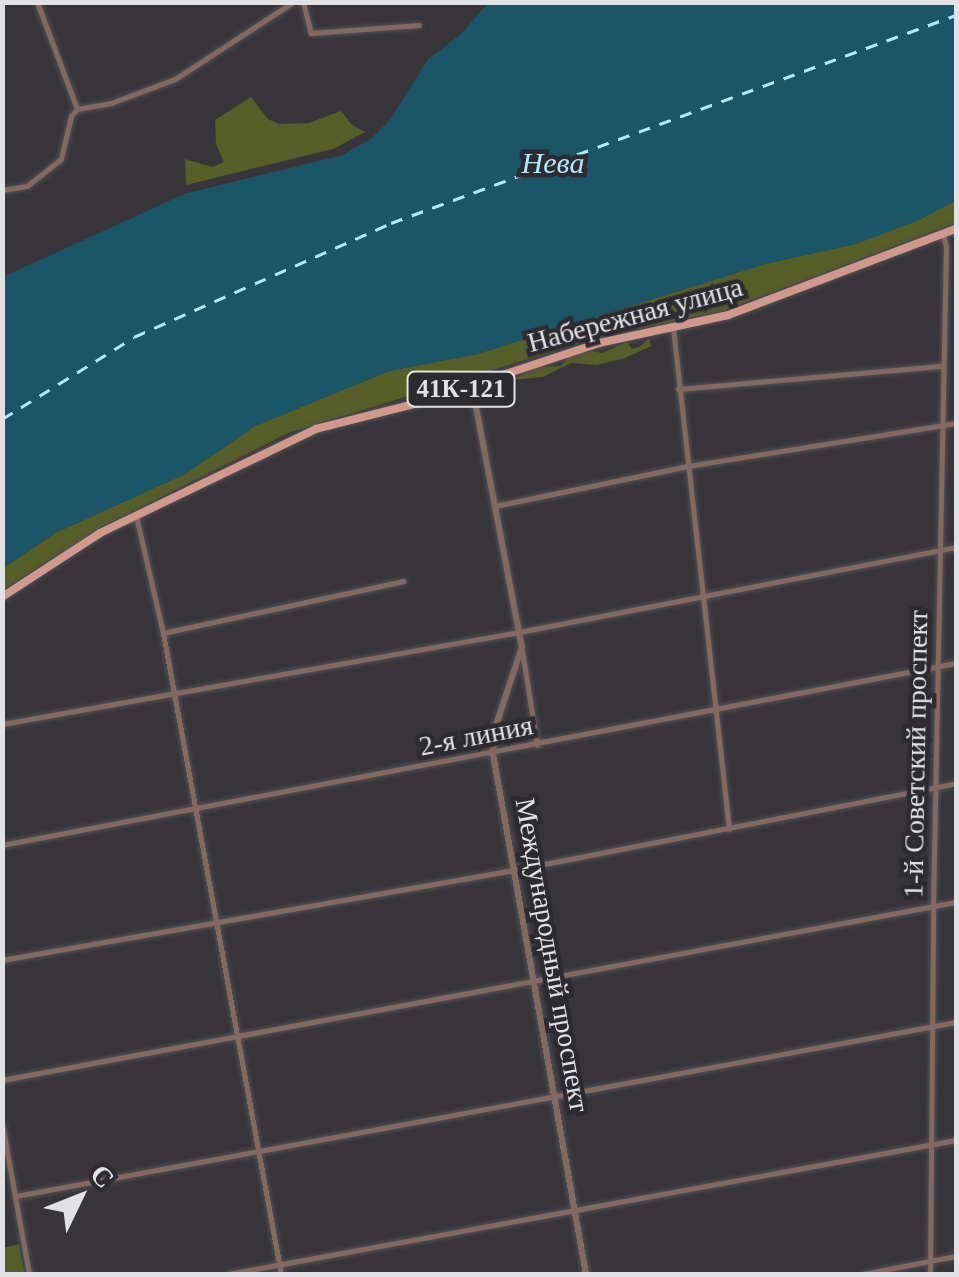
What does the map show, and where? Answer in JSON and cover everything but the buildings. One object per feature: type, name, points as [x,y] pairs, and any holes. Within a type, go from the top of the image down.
[{"type":"main road","name":"Набережная улица","points":[[2,596],[70,550],[316,430],[472,386],[599,343],[752,307],[956,230]]},
{"type":"street","points":[[37,2],[77,109]]},
{"type":"street","points":[[2,190],[27,186],[61,159],[70,116],[77,109],[111,103],[176,79],[293,2]]},
{"type":"street","points":[[302,2],[311,33],[419,25]]},
{"type":"street","name":"1-й Советский проспект","points":[[930,1274],[932,906],[944,426],[943,234]]},
{"type":"street","points":[[673,328],[729,828]]},
{"type":"street","points":[[678,389],[944,366]]},
{"type":"street","name":"Международный проспект","points":[[472,386],[537,745]]},
{"type":"street","points":[[495,506],[688,466],[956,424]]},
{"type":"street","points":[[136,516],[163,633],[281,1274]]},
{"type":"street","points":[[2,724],[519,632],[956,547]]},
{"type":"street","points":[[163,633],[403,581]]},
{"type":"street","name":"Международный проспект","points":[[522,647],[494,731],[493,754],[586,1274]]},
{"type":"street","name":"2-я линия","points":[[2,845],[956,664]]},
{"type":"street","points":[[2,960],[514,870],[956,783]]},
{"type":"street","points":[[2,1080],[956,902]]},
{"type":"street","points":[[16,1196],[956,1022]]},
{"type":"street","points":[[2,1124],[28,1274]]},
{"type":"street","points":[[228,1274],[956,1140]]},
{"type":"street","points":[[863,1274],[956,1256]]},
{"type":"green space","points":[[251,97],[268,119],[279,124],[309,123],[341,111],[352,125],[365,132],[333,149],[186,185],[185,159],[212,167],[224,162],[216,144],[215,120]]},
{"type":"green space","points":[[956,200],[956,223],[723,311],[597,338],[288,433],[98,529],[3,590],[3,568],[55,533],[185,474],[255,426],[389,371],[477,354],[765,264],[855,244],[919,220]]},
{"type":"green space","points":[[649,338],[651,346],[625,358],[597,365],[571,363],[543,377],[512,380],[535,368],[560,366],[569,357],[592,351],[602,353],[627,342],[632,349],[639,347]]},
{"type":"green space","points":[[19,1244],[25,1274],[3,1274],[3,1248]]},
{"type":"water","name":"Нева","points":[[489,2],[956,3],[956,200],[919,220],[855,244],[765,264],[477,354],[389,371],[255,426],[185,474],[55,533],[3,568],[3,277],[184,194],[343,155],[372,138],[390,120],[428,59],[460,35]]},
{"type":"ferry route","points":[[2,419],[134,337],[391,223],[956,15]]}]
